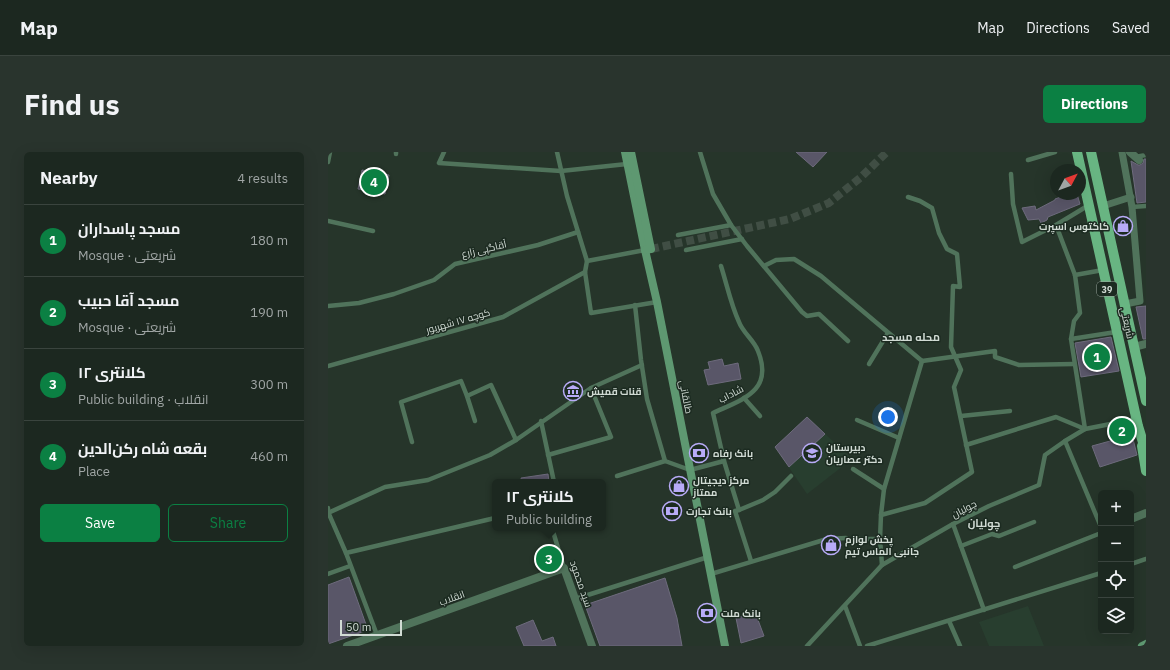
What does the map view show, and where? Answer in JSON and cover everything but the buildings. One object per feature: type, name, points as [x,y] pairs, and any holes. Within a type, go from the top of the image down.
[{"type":"main road","name":"طالقانی","points":[[625,152],[648,250]]},
{"type":"main road","name":"طالقانی","points":[[632,152],[657,302],[725,646]]},
{"type":"main road","name":"شریعتی","points":[[1077,152],[1137,422],[1146,452]]},
{"type":"main road","name":"شریعتی","points":[[1094,155],[1103,206],[1146,400]]},
{"type":"main road","points":[[1137,422],[1146,470]]},
{"type":"main road","points":[[1142,646],[1146,644]]},
{"type":"street","points":[[1122,152],[1131,197],[1140,301],[1125,304]]},
{"type":"street","points":[[1103,206],[1131,197]]},
{"type":"street","points":[[1134,346],[1146,344]]},
{"type":"street","points":[[1134,518],[1146,513]]},
{"type":"street","name":"سید محمود","points":[[564,568],[592,646]]},
{"type":"street","name":"انقلاب","points":[[347,646],[564,568]]},
{"type":"lane","points":[[328,162],[330,152]]},
{"type":"lane","points":[[444,152],[439,163],[561,171],[627,164]]},
{"type":"lane","points":[[556,152],[567,196],[587,261],[585,272],[591,312],[657,302]]},
{"type":"lane","points":[[700,152],[713,194],[731,225],[802,312],[807,316],[819,314],[848,341]]},
{"type":"lane","points":[[1028,160],[1055,152]]},
{"type":"lane","points":[[1011,174],[1013,204],[1022,242],[1056,225],[1089,205]]},
{"type":"lane","points":[[881,515],[925,503],[972,472],[962,416],[954,387],[961,370],[951,347],[953,286],[960,287],[957,254],[947,249],[939,233],[932,208],[920,201],[908,197]]},
{"type":"lane","points":[[1132,207],[1146,206]]},
{"type":"lane","points":[[328,221],[373,231]]},
{"type":"lane","points":[[678,235],[731,225]]},
{"type":"lane","points":[[1056,225],[1075,275],[1080,313],[1074,321],[1071,339],[1085,429]]},
{"type":"lane","name":"آقاگپی زارع","points":[[328,306],[359,303],[394,294],[434,280],[455,264],[538,245],[578,232]]},
{"type":"lane","points":[[686,250],[742,239]]},
{"type":"lane","points":[[587,261],[648,250]]},
{"type":"lane","points":[[764,266],[776,260],[794,259],[821,276],[922,362]]},
{"type":"lane","name":"شاداب","points":[[721,266],[739,324],[757,350],[763,369],[757,389],[744,398],[713,413],[724,461],[739,510],[735,511],[751,561]]},
{"type":"lane","points":[[1075,275],[1103,270]]},
{"type":"lane","name":"کوچه ۱۷ شهریور","points":[[328,366],[503,317],[585,272]]},
{"type":"lane","points":[[635,305],[647,399],[665,461]]},
{"type":"lane","points":[[1071,339],[1117,332]]},
{"type":"lane","points":[[869,364],[888,333]]},
{"type":"lane","points":[[922,362],[995,351],[995,357],[1019,365],[1074,364]]},
{"type":"lane","points":[[882,565],[880,539],[884,489],[922,362]]},
{"type":"lane","points":[[328,512],[385,487],[428,480],[490,455],[516,440],[541,421],[591,388],[642,365]]},
{"type":"lane","points":[[412,442],[401,402],[461,381],[476,421]]},
{"type":"lane","points":[[467,396],[490,385],[516,440]]},
{"type":"lane","points":[[548,455],[611,437],[591,388]]},
{"type":"lane","points":[[744,398],[760,416]]},
{"type":"lane","points":[[962,416],[1010,411]]},
{"type":"lane","points":[[966,445],[1056,417],[1085,429]]},
{"type":"lane","points":[[857,420],[899,438]]},
{"type":"lane","points":[[541,421],[553,479]]},
{"type":"lane","name":"چولیان","points":[[807,646],[882,565],[953,524],[1039,485],[1045,455],[1085,429],[1137,422]]},
{"type":"lane","points":[[1065,441],[1101,526]]},
{"type":"lane","points":[[616,476],[665,461],[690,470],[724,461]]},
{"type":"lane","points":[[853,469],[884,489]]},
{"type":"lane","points":[[739,510],[763,500],[791,476]]},
{"type":"lane","points":[[328,508],[328,512],[346,553],[377,635]]},
{"type":"lane","points":[[346,553],[492,519]]},
{"type":"lane","points":[[961,546],[992,534],[999,536],[1034,522]]},
{"type":"lane","points":[[953,524],[984,610]]},
{"type":"lane","name":"سید محمود","points":[[553,531],[564,568]]},
{"type":"lane","points":[[1015,567],[1098,533]]},
{"type":"lane","points":[[711,574],[827,539],[846,538]]},
{"type":"lane","points":[[859,538],[880,539]]},
{"type":"lane","points":[[575,599],[708,557]]},
{"type":"lane","points":[[1134,563],[1146,559]]},
{"type":"lane","points":[[328,574],[350,566]]},
{"type":"lane","points":[[868,646],[1098,574]]},
{"type":"lane","points":[[845,606],[860,646]]},
{"type":"lane","points":[[949,621],[960,646]]},
{"type":"shaded area","name":"دبیرستان دکتر عصاریان","points":[[807,417],[852,459],[807,494],[775,447]]},
{"type":"shaded area","points":[[1028,606],[1044,646],[989,646],[979,622]]},
{"type":"tunnel","points":[[651,249],[790,219],[829,203],[860,178],[887,152]]},
{"type":"place","name":"بقعه شاه رکن‌الدین","points":[[374,182]]},
{"type":"place","name":"کاکتوس اسپرت","points":[[1123,226]]},
{"type":"place","name":"مسجد پاسداران","points":[[1097,357]]},
{"type":"place","name":"قنات قمیش","points":[[573,391]]},
{"type":"place","name":"مسجد آقا حبیب","points":[[1122,431]]},
{"type":"place","name":"بانک رفاه","points":[[699,453]]},
{"type":"place","name":"دبیرستان دکتر عصاریان","points":[[812,453]]},
{"type":"place","name":"مرکز دیجیتال ممتاز","points":[[679,486]]},
{"type":"place","name":"بانک تجارت","points":[[672,511]]},
{"type":"place","name":"پخش لوازم جانبی الماس تیم","points":[[831,545]]},
{"type":"place","name":"کلانتری ۱۲","points":[[549,559]]},
{"type":"place","name":"بانک ملت","points":[[707,613]]},
{"type":"district","name":"محله مسجد","points":[[911,337]]},
{"type":"district","name":"چولیان","points":[[984,523]]}]
